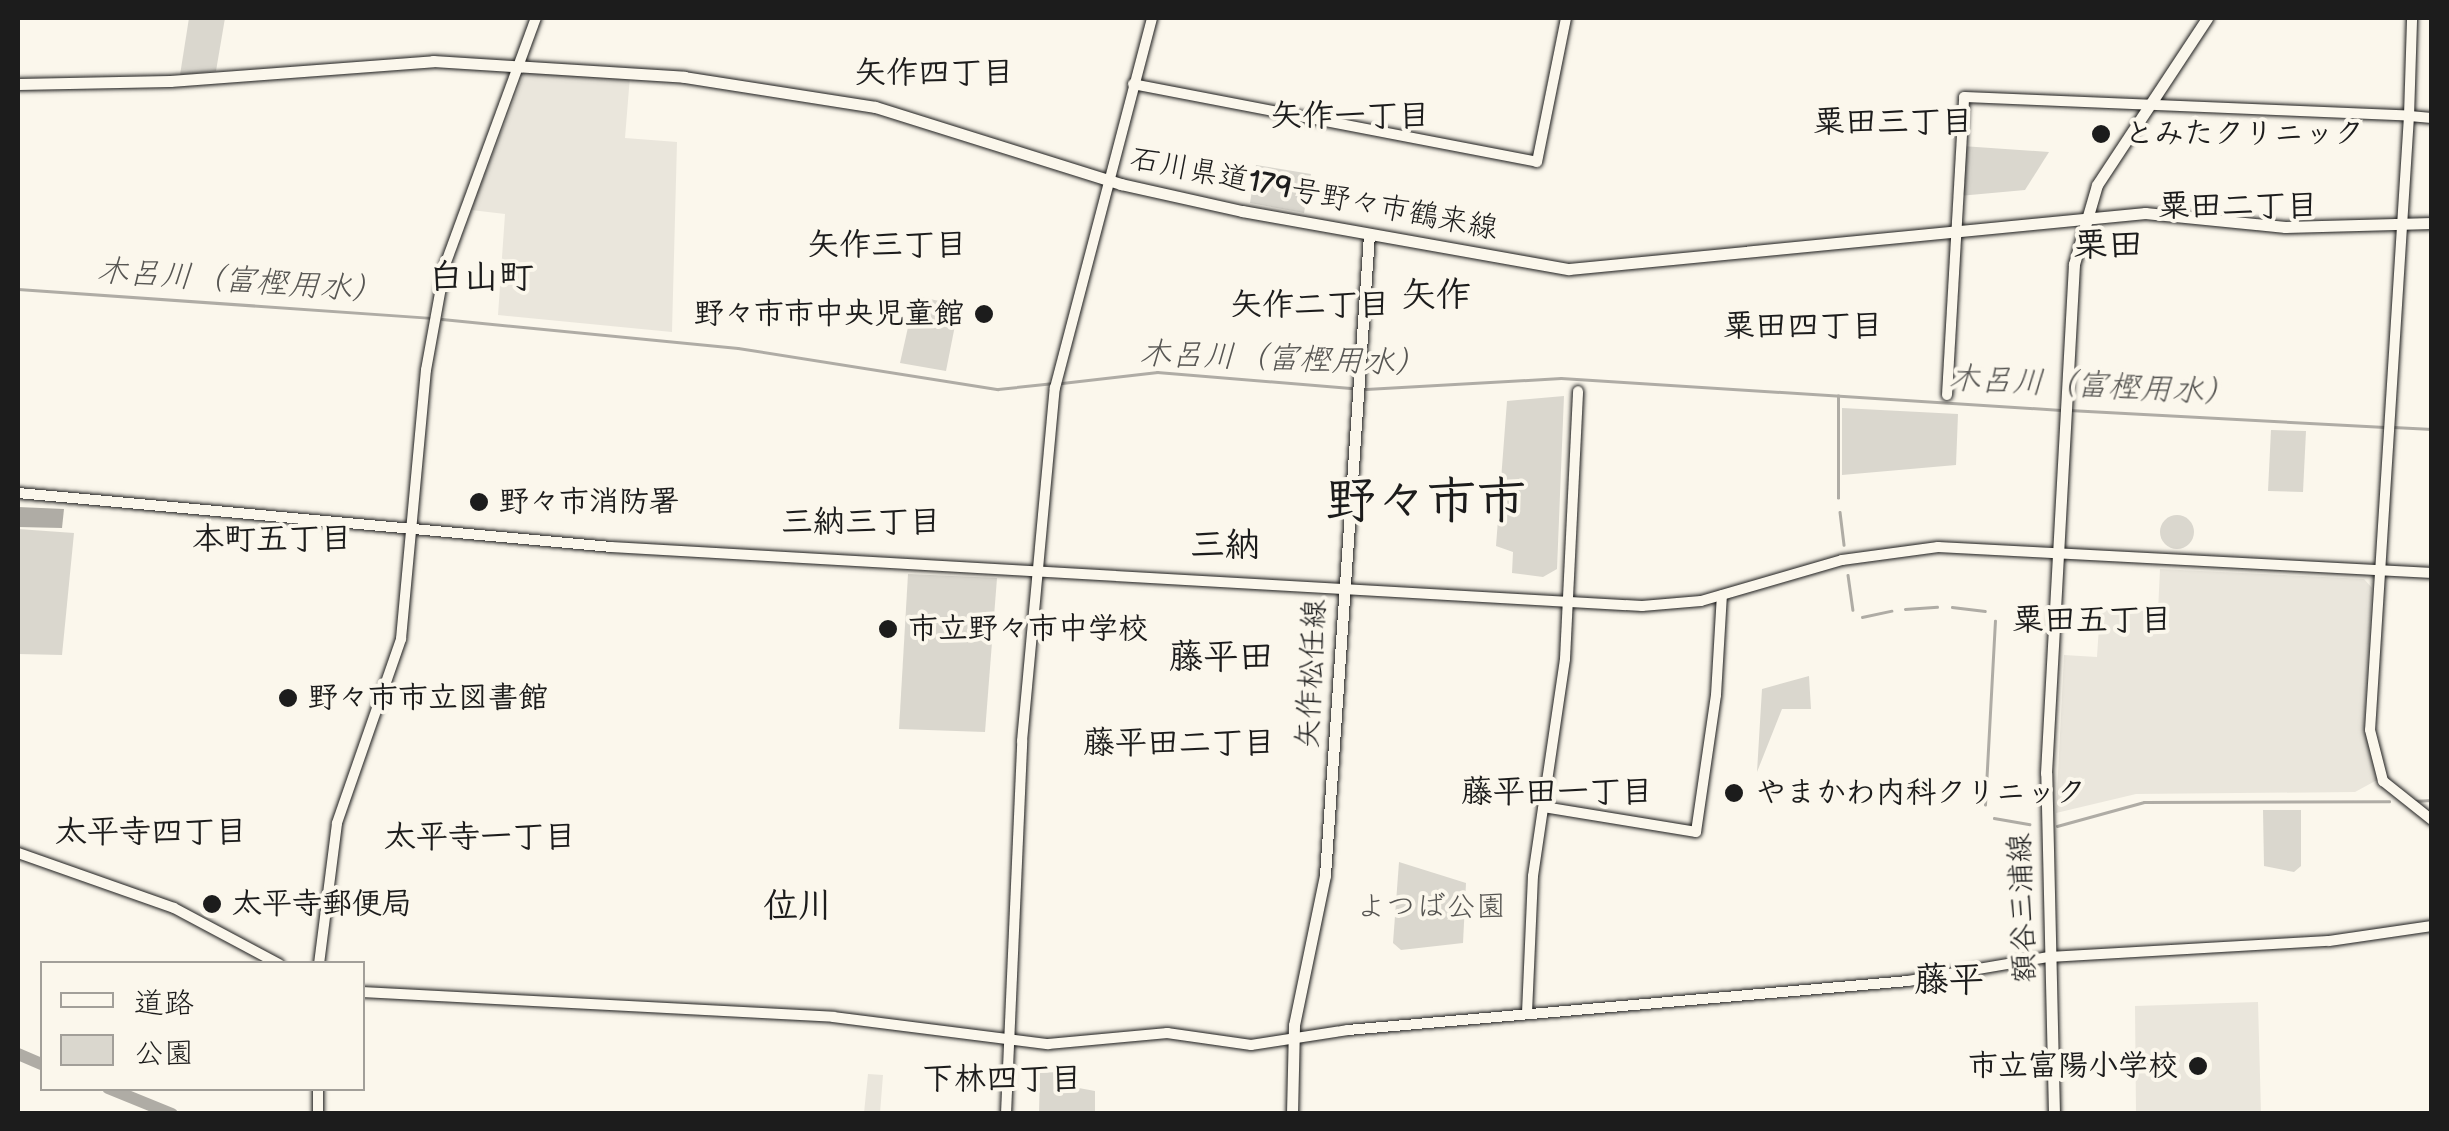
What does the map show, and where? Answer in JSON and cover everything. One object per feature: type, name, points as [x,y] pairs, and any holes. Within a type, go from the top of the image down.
[{"type":"main road","name":"額谷三浦線","points":[[2054,1114],[2044,824],[2074,264],[2097,185],[2151,108],[2206,18]]},
{"type":"main road","name":"石川県道179号野々市鶴来線","points":[[18,84],[170,81],[400,62],[520,64],[684,76],[875,107],[1106,180],[1369,235],[1596,270],[1956,236],[2144,213],[2286,226],[2432,223]]},
{"type":"main road","name":"矢作松任線","points":[[1292,1114],[1294,1038],[1325,875],[1354,388],[1369,235]]},
{"type":"street","points":[[318,961],[337,823],[400,639],[433,321],[460,214],[536,18]]},
{"type":"street","points":[[1006,1114],[1036,570],[1056,385],[1106,180],[1152,18]]},
{"type":"street","points":[[1133,84],[1537,162],[1566,18]]},
{"type":"street","points":[[2412,18],[2370,730],[2375,764],[2397,798],[2432,820]]},
{"type":"street","points":[[1947,395],[1964,98],[2432,118]]},
{"type":"street","points":[[1526,1013],[1532,876],[1544,807],[1567,600],[1578,391]]},
{"type":"street","points":[[18,493],[410,529],[1642,606],[1722,595],[1901,550],[2056,552],[2432,573]]},
{"type":"street","points":[[1544,807],[1696,832],[1716,695],[1722,595]]},
{"type":"street","points":[[18,853],[174,908],[274,961]]},
{"type":"street","points":[[365,992],[794,1014],[1009,1040],[1077,1043],[1167,1033],[1251,1045],[1526,1013],[1908,982],[2049,957],[2330,941],[2432,926]]},
{"type":"shaded area","points":[[525,72],[630,76],[625,138],[677,142],[672,332],[498,315],[505,214],[471,210]]},
{"type":"shaded area","points":[[18,507],[64,509],[62,528],[18,527]]},
{"type":"shaded area","points":[[2160,569],[2364,579],[2372,588],[2364,727],[2377,780],[2355,792],[2136,794],[2056,813],[2064,655],[2097,657],[2100,610],[2158,611]]},
{"type":"shaded area","name":"市立富陽小学校","points":[[2258,1002],[2261,1113],[2136,1113],[2135,1006]]},
{"type":"shaded area","points":[[868,1074],[883,1075],[880,1113],[864,1113]]},
{"type":"green space","points":[[189,18],[225,18],[216,71],[180,75]]},
{"type":"green space","points":[[1962,146],[2049,152],[2025,190],[1959,196]]},
{"type":"green space","points":[[1256,165],[1311,174],[1304,213],[1250,203]]},
{"type":"green space","points":[[915,296],[959,305],[946,371],[900,363]]},
{"type":"green space","points":[[1564,396],[1557,569],[1543,577],[1512,573],[1513,552],[1496,546],[1507,401]]},
{"type":"green space","points":[[1842,408],[1958,414],[1956,465],[1842,475]]},
{"type":"green space","points":[[2271,430],[2306,431],[2303,492],[2268,491]]},
{"type":"green space","points":[[2177,515],[2189,520],[2194,532],[2189,544],[2177,549],[2165,544],[2160,532],[2165,520]]},
{"type":"green space","points":[[18,529],[74,533],[62,655],[18,654]]},
{"type":"green space","points":[[908,574],[997,578],[985,732],[899,729]]},
{"type":"green space","points":[[1809,676],[1811,709],[1782,709],[1757,772],[1762,689]]},
{"type":"green space","points":[[2263,810],[2301,810],[2301,866],[2294,872],[2264,866]]},
{"type":"green space","name":"よつば公園","points":[[1399,862],[1466,883],[1463,943],[1401,950],[1393,943]]},
{"type":"green space","points":[[1058,1072],[1057,1084],[1095,1091],[1095,1113],[1039,1113],[1040,1073]]},
{"type":"waterway","name":"木呂川（富樫用水）","points":[[18,289],[434,318]]},
{"type":"waterway","name":"木呂川（富樫用水）","points":[[442,319],[738,348],[998,389],[1054,383]]},
{"type":"waterway","name":"木呂川（富樫用水）","points":[[1062,383],[1157,372],[1353,388]]},
{"type":"waterway","name":"木呂川（富樫用水）","points":[[1366,389],[1561,378],[2061,410]]},
{"type":"waterway","points":[[1838,396],[1838,498]]},
{"type":"waterway","name":"木呂川（富樫用水）","points":[[2069,410],[2385,427]]},
{"type":"waterway","name":"木呂川（富樫用水）","points":[[2393,427],[2432,429]]},
{"type":"waterway","points":[[1840,512],[1844,545]]},
{"type":"waterway","points":[[1848,575],[1853,610]]},
{"type":"waterway","points":[[1905,609],[1937,607]]},
{"type":"waterway","points":[[1952,607],[1985,611]]},
{"type":"waterway","points":[[1862,617],[1891,611]]},
{"type":"waterway","points":[[1985,805],[1995,621]]},
{"type":"waterway","points":[[2413,801],[2432,800]]},
{"type":"waterway","points":[[2057,826],[2144,802],[2389,801]]},
{"type":"waterway","points":[[1994,818],[2029,824]]},
{"type":"waterway","points":[[18,1054],[40,1063]]},
{"type":"waterway","points":[[115,1091],[172,1114]]},
{"type":"place","name":"とみたクリニック","points":[[2101,134]]},
{"type":"place","name":"野々市市中央児童館","points":[[984,314]]},
{"type":"place","name":"野々市消防署","points":[[479,502]]},
{"type":"place","name":"市立野々市中学校","points":[[888,629]]},
{"type":"place","name":"野々市市立図書館","points":[[288,698]]},
{"type":"place","name":"やまかわ内科クリニック","points":[[1734,793]]},
{"type":"place","name":"太平寺郵便局","points":[[212,904]]},
{"type":"place","name":"市立富陽小学校","points":[[2198,1066]]},
{"type":"district","name":"矢作四丁目","points":[[934,74]]},
{"type":"district","name":"矢作一丁目","points":[[1350,117]]},
{"type":"district","name":"粟田三丁目","points":[[1893,123]]},
{"type":"district","name":"粟田二丁目","points":[[2238,207]]},
{"type":"district","name":"矢作三丁目","points":[[887,246]]},
{"type":"district","name":"栗田","points":[[2108,246]]},
{"type":"district","name":"白山町","points":[[481,278]]},
{"type":"district","name":"矢作","points":[[1436,296]]},
{"type":"district","name":"矢作二丁目","points":[[1310,306]]},
{"type":"district","name":"粟田四丁目","points":[[1803,327]]},
{"type":"district","name":"野々市市","points":[[1426,503]]},
{"type":"district","name":"三納三丁目","points":[[861,523]]},
{"type":"district","name":"本町五丁目","points":[[272,540]]},
{"type":"district","name":"三納","points":[[1225,546]]},
{"type":"district","name":"粟田五丁目","points":[[2092,621]]},
{"type":"district","name":"藤平田","points":[[1221,658]]},
{"type":"district","name":"藤平田二丁目","points":[[1179,744]]},
{"type":"district","name":"藤平田一丁目","points":[[1557,793]]},
{"type":"district","name":"太平寺四丁目","points":[[151,833]]},
{"type":"district","name":"太平寺一丁目","points":[[480,838]]},
{"type":"district","name":"位川","points":[[798,907]]},
{"type":"district","name":"藤平","points":[[1949,981]]},
{"type":"district","name":"下林四丁目","points":[[1002,1080]]}]
